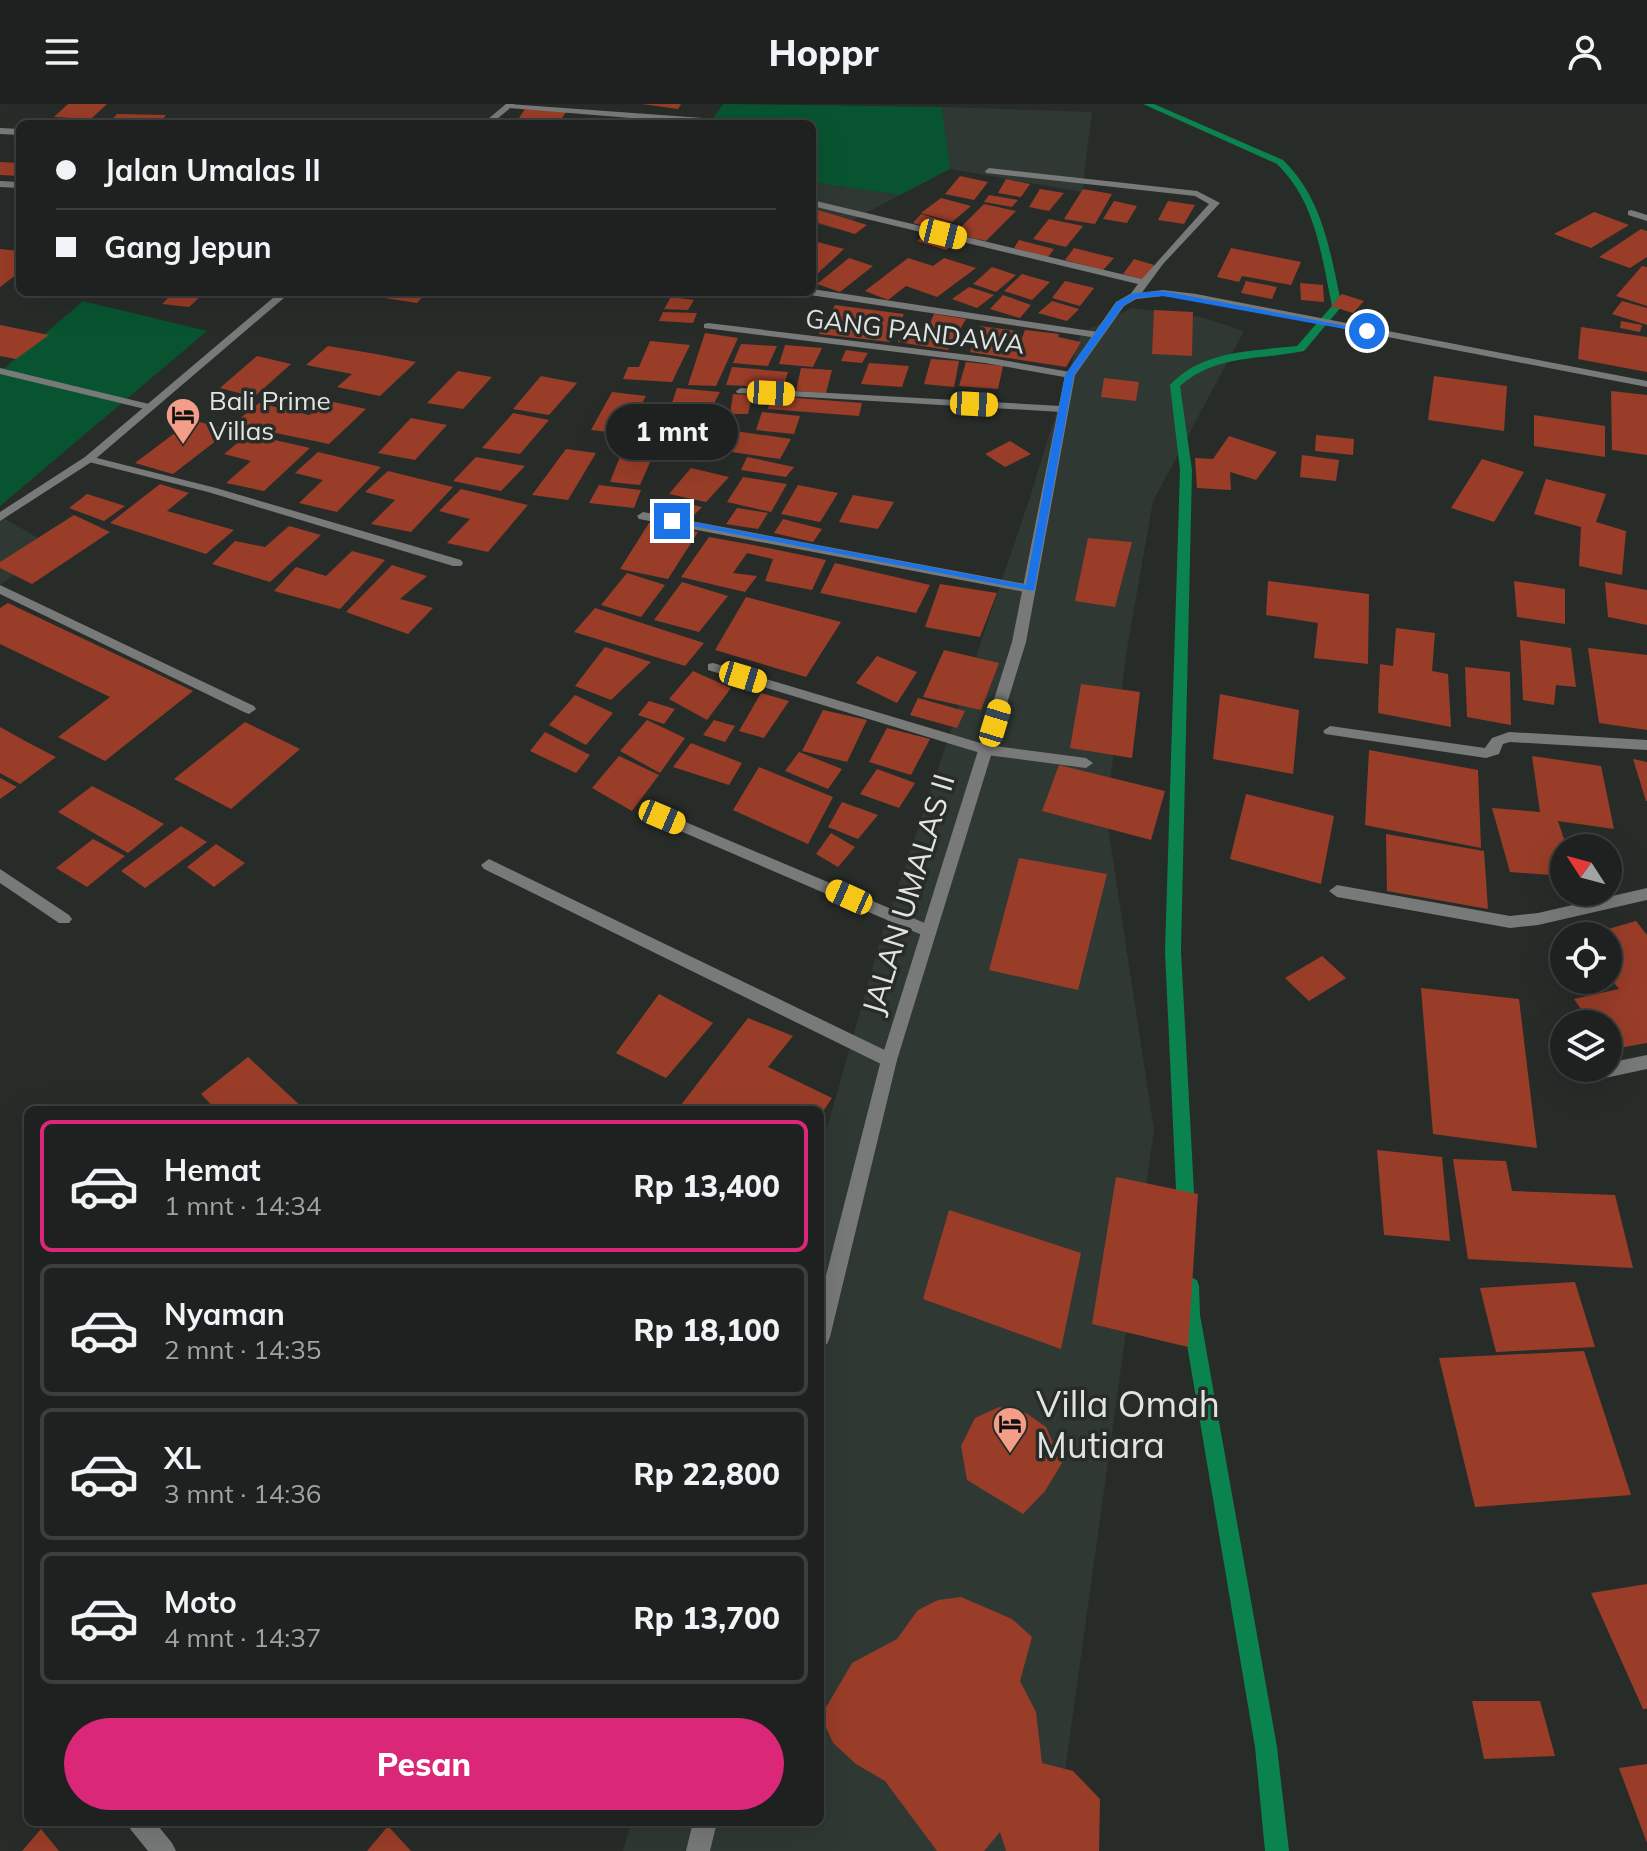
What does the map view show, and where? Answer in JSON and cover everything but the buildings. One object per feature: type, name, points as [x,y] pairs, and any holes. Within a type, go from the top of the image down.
[{"type":"street","points":[[491,120],[510,105],[691,120]]},
{"type":"street","name":"JALAN UMALAS II","points":[[824,1321],[889,1060],[1019,642],[1061,409],[1070,375],[1120,304],[1139,290],[1215,203],[1197,194],[989,171]]},
{"type":"street","points":[[816,204],[1139,290],[1196,297],[1647,384]]},
{"type":"street","points":[[1631,213],[1647,218]]},
{"type":"street","points":[[816,293],[1098,335]]},
{"type":"street","points":[[1,515],[89,459],[281,296]]},
{"type":"street","name":"GANG PANDAWA","points":[[708,326],[985,360],[1070,375]]},
{"type":"street","points":[[0,371],[149,407]]},
{"type":"street","points":[[741,391],[1061,409]]},
{"type":"street","points":[[89,459],[212,490],[457,563]]},
{"type":"street","points":[[643,516],[1030,589]]},
{"type":"street","points":[[0,589],[249,709]]},
{"type":"street","points":[[713,667],[987,750],[1086,763]]},
{"type":"street","points":[[1330,731],[1486,753],[1494,750],[1497,741],[1509,737],[1647,745]]},
{"type":"street","points":[[662,817],[928,931]]},
{"type":"street","points":[[489,865],[889,1060]]},
{"type":"street","points":[[0,875],[64,919]]},
{"type":"street","points":[[1337,891],[1510,922],[1538,919],[1647,894]]},
{"type":"street","points":[[1622,1067],[1647,1062]]},
{"type":"street","points":[[142,1826],[164,1851]]},
{"type":"street","points":[[698,1851],[704,1826]]},
{"type":"shaded area","points":[[942,107],[1092,112],[1082,192],[950,169]]},
{"type":"shaded area","points":[[816,183],[900,195],[836,229],[816,224]]},
{"type":"shaded area","points":[[1132,308],[1201,317],[1244,331],[1153,501],[1126,655],[1106,814],[1154,1130],[1054,1851],[623,1851],[630,1826],[824,1826],[824,1139],[882,934],[1030,497],[1081,333]]},
{"type":"shaded area","points":[[0,516],[54,547],[0,585]]},
{"type":"green space","points":[[723,104],[942,107],[950,169],[900,195],[816,183],[816,120],[712,120]]},
{"type":"green space","points":[[83,301],[207,331],[0,506],[0,372]]},
{"type":"waterway","points":[[1147,104],[1280,162],[1294,176],[1305,192],[1320,228],[1337,306],[1300,349],[1217,361],[1201,366],[1175,385],[1186,470],[1173,951],[1186,1211]]},
{"type":"waterway","points":[[1190,1286],[1191,1315],[1266,1747],[1277,1851]]},
{"type":"place","name":"Bali Prime Villas","points":[[183,446]]},
{"type":"place","name":"Villa Omah Mutiara","points":[[1010,1455]]},
{"type":"route","points":[[672,521],[1030,589],[1061,409],[1070,375],[1120,304],[1134,296],[1163,293],[1367,331]]}]
